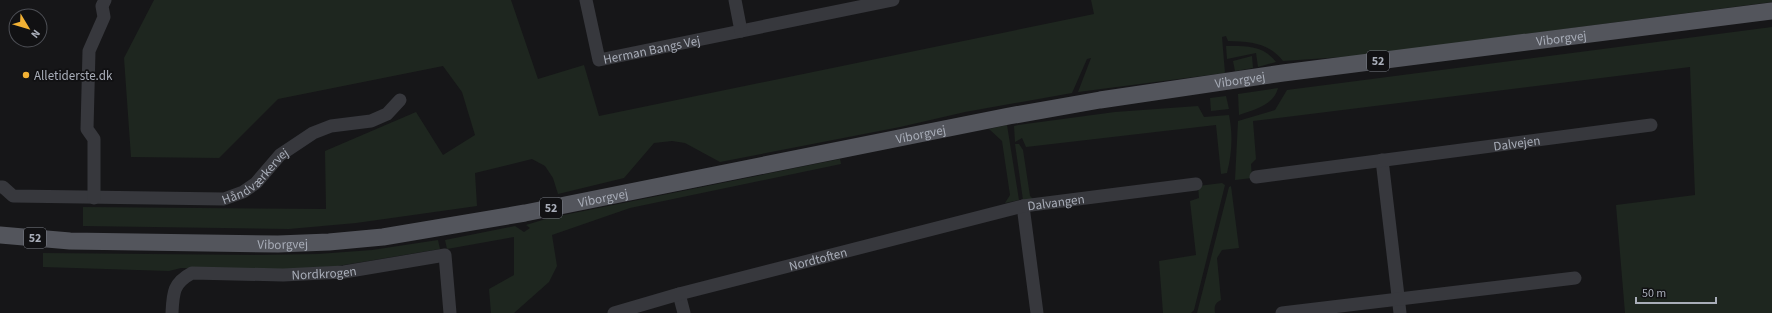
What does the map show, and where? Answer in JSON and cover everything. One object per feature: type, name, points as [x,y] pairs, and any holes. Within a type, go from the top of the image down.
[{"type":"main road","name":"Viborgvej","points":[[0,235],[70,241],[278,244],[329,242],[383,237],[518,214],[1009,116],[1100,100],[1283,74],[1772,12]]},
{"type":"main road","name":"Viborgvej","points":[[0,246],[70,241]]},
{"type":"street","points":[[94,198],[94,139],[87,129],[89,51],[104,17],[102,6],[105,0]]},
{"type":"street","name":"Herman Bangs Vej","points":[[586,0],[599,60],[867,3],[893,0]]},
{"type":"street","points":[[735,0],[741,31]]},
{"type":"street","name":"Håndværkervej","points":[[0,188],[3,187],[13,196],[224,199],[243,192],[256,183],[280,155],[313,133],[331,126],[371,121],[387,114],[400,100]]},
{"type":"street","name":"Dalvejen","points":[[1256,177],[1651,125]]},
{"type":"street","points":[[1382,160],[1400,313]]},
{"type":"street","name":"Dalvangen","points":[[1037,313],[1023,206],[1196,184]]},
{"type":"street","name":"Nordtoften","points":[[614,313],[679,294],[1023,206]]},
{"type":"street","name":"Nordkrogen","points":[[172,313],[173,292],[184,277],[192,273],[283,275],[344,272],[445,255],[450,313]]},
{"type":"street","points":[[1282,313],[1575,278]]},
{"type":"street","points":[[679,294],[684,313]]},
{"type":"shaded area","points":[[154,0],[511,0],[538,79],[584,65],[599,116],[1094,14],[1091,0],[1772,0],[1772,2],[1357,56],[1283,61],[1271,50],[1265,47],[1258,44],[1228,41],[1226,36],[1222,37],[1225,73],[1078,92],[1091,58],[1087,59],[1072,93],[965,112],[900,127],[720,162],[685,143],[672,141],[654,143],[624,178],[558,194],[553,178],[545,166],[532,159],[475,173],[477,206],[356,223],[289,229],[83,226],[83,207],[326,209],[325,151],[416,112],[443,155],[475,135],[462,92],[443,66],[278,99],[219,158],[131,157],[124,58]]},
{"type":"shaded area","points":[[1772,27],[1772,313],[1625,313],[1616,205],[1695,195],[1690,67],[1253,121],[1256,159],[1251,164],[1252,178],[1235,180],[1238,121],[1275,110],[1287,90]]},
{"type":"shaded area","points":[[1226,46],[1260,49],[1271,56],[1276,62],[1258,67],[1256,53],[1227,59]]},
{"type":"shaded area","points":[[1252,56],[1253,68],[1235,71],[1233,61]]},
{"type":"shaded area","points":[[1278,88],[1276,94],[1268,103],[1257,109],[1239,115],[1238,94]]},
{"type":"shaded area","points":[[1226,96],[1229,109],[1211,111],[1210,98]]},
{"type":"shaded area","points":[[1198,106],[1204,117],[1229,115],[1231,144],[1227,173],[1221,174],[1216,125],[1026,147],[1022,138],[1015,142],[1014,126],[1018,125],[1115,112]]},
{"type":"shaded area","points":[[1007,125],[1019,200],[1005,203],[1010,195],[1002,141],[989,129]]},
{"type":"shaded area","points":[[1015,144],[1019,144],[1023,150],[1030,196],[1033,199],[1023,200]]},
{"type":"shaded area","points":[[840,159],[841,164],[630,208],[552,235],[557,266],[549,282],[514,313],[491,313],[489,289],[514,275],[514,237],[447,249],[445,240],[515,226],[524,232],[530,228],[526,225],[549,218]]},
{"type":"shaded area","points":[[1222,183],[1225,185],[1194,310],[1191,313],[1163,313],[1159,261],[1196,255],[1190,201],[1199,198],[1198,186]]},
{"type":"shaded area","points":[[1231,186],[1239,248],[1222,250],[1217,258],[1221,300],[1215,305],[1215,313],[1197,313],[1229,187]]},
{"type":"shaded area","points":[[438,240],[440,249],[338,266],[294,270],[181,268],[169,271],[43,267],[43,253],[259,255],[318,254],[372,250]]},
{"type":"place","name":"Alletiderste.dk","points":[[26,75]]}]
